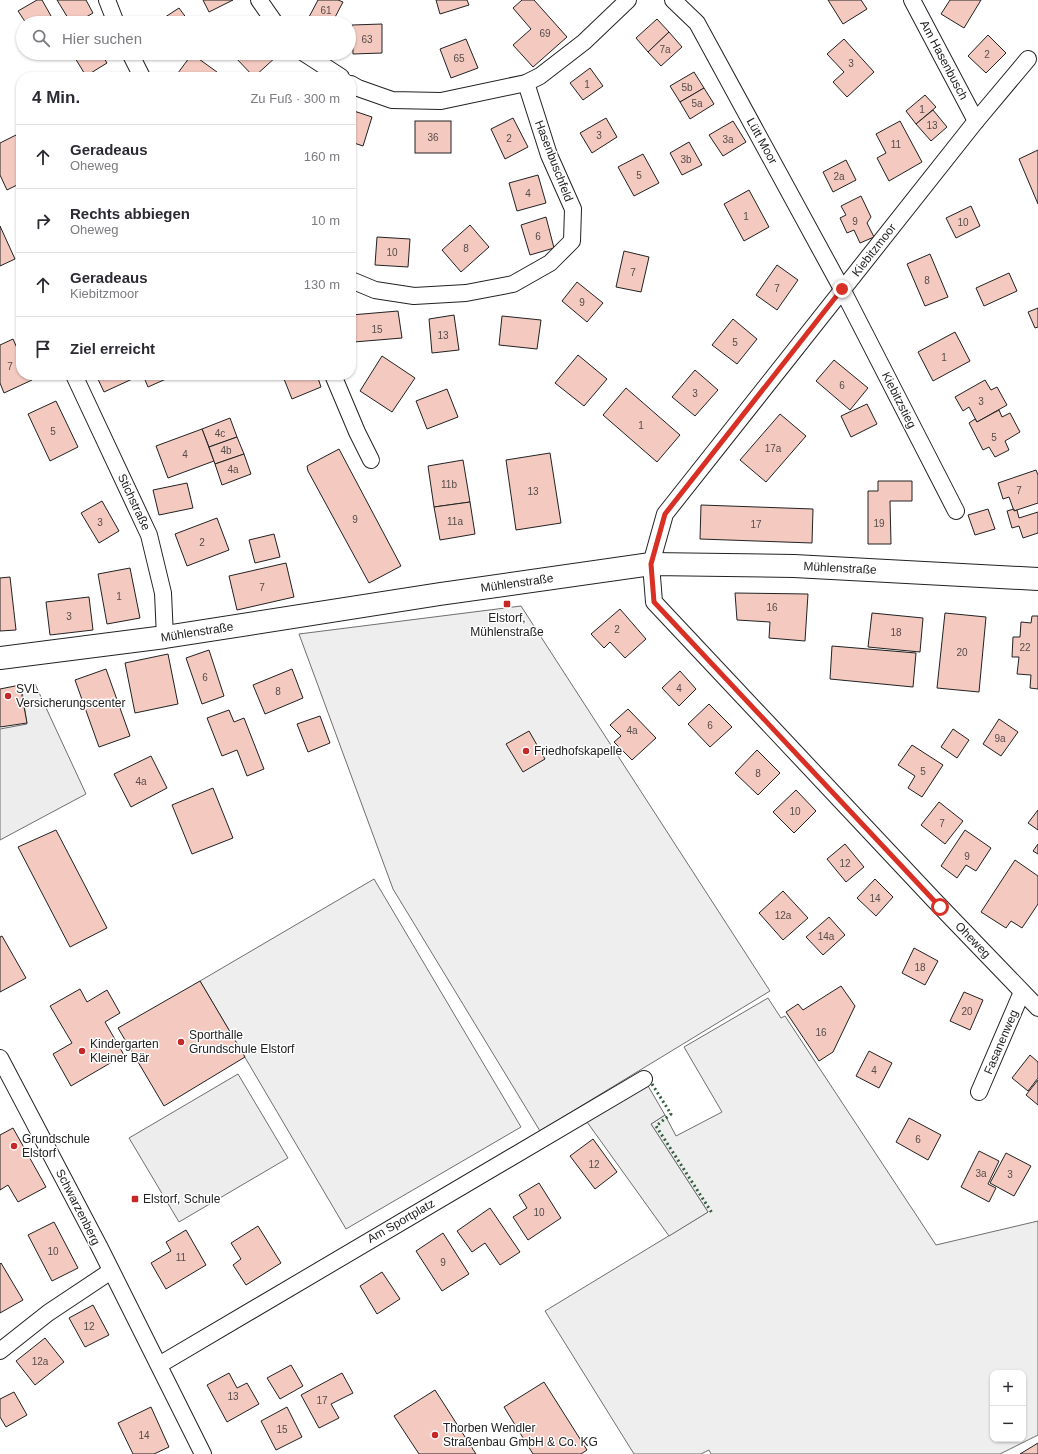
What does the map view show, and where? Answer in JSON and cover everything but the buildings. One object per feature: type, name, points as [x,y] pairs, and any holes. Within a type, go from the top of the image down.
[{"type":"main road","name":"Mühlenstraße","points":[[0,658],[165,637],[440,594],[651,564],[794,566],[1038,579]]},
{"type":"street","points":[[106,0],[113,16]]},
{"type":"street","points":[[259,0],[270,16]]},
{"type":"street","points":[[356,87],[392,100],[441,101],[526,83],[540,76],[584,42],[628,0]]},
{"type":"street","name":"Lütt Moor","points":[[673,0],[697,23],[842,289]]},
{"type":"street","name":"Am Hasenbusch","points":[[912,0],[976,121]]},
{"type":"street","name":"Kiebitzmoor","points":[[651,564],[665,514],[976,121],[1028,59]]},
{"type":"street","points":[[134,60],[140,72]]},
{"type":"street","points":[[315,60],[333,72]]},
{"type":"street","name":"Hasenbuschfeld","points":[[356,282],[375,290],[414,296],[466,293],[513,284],[550,263],[572,241],[573,209],[549,155],[526,83]]},
{"type":"street","name":"Kiebitzstieg","points":[[842,289],[956,511]]},
{"type":"street","name":"Stichstraße","points":[[76,380],[149,535],[163,592],[165,637]]},
{"type":"street","points":[[335,380],[371,460]]},
{"type":"street","name":"Oheweg","points":[[651,564],[654,602],[923,889],[1038,1008]]},
{"type":"street","name":"Fasanenweg","points":[[979,1092],[1022,992]]},
{"type":"street","name":"Schwarzenberg","points":[[0,1058],[111,1271],[203,1454]]},
{"type":"street","name":"Am Sportplatz","points":[[159,1365],[644,1079]]},
{"type":"street","points":[[0,1350],[48,1313],[111,1271]]},
{"type":"shaded area","points":[[521,606],[770,991],[540,1131],[393,889],[299,634]]},
{"type":"shaded area","points":[[35,684],[86,794],[0,840],[0,729],[27,724],[22,691]]},
{"type":"shaded area","points":[[374,879],[521,1127],[346,1229],[200,981]]},
{"type":"shaded area","points":[[768,998],[781,1018],[785,1016],[936,1245],[1038,1221],[1038,1435],[1026,1441],[1026,1370],[990,1370],[990,1442],[1024,1442],[1000,1454],[711,1454],[709,1450],[701,1454],[634,1454],[545,1311],[708,1212],[651,1124],[665,1115],[676,1136],[722,1112],[684,1047]]},
{"type":"shaded area","points":[[238,1074],[288,1158],[179,1222],[129,1138]]},
{"type":"shaded area","points":[[644,1079],[665,1115],[651,1124],[708,1212],[669,1236],[582,1115]]},
{"type":"hedge","points":[[652,1084],[671,1114],[656,1126],[712,1213]]},
{"type":"place","name":"Elstorf, Mühlenstraße","points":[[507,604]]},
{"type":"place","name":"SVL Versicherungscenter","points":[[8,696]]},
{"type":"place","name":"Friedhofskapelle","points":[[526,751]]},
{"type":"place","name":"Sporthalle Grundschule Elstorf","points":[[181,1042]]},
{"type":"place","name":"Kindergarten Kleiner Bär","points":[[82,1051]]},
{"type":"place","name":"Grundschule Elstorf","points":[[14,1146]]},
{"type":"place","name":"Elstorf, Schule","points":[[135,1199]]},
{"type":"place","name":"Thorben Wendler Straßenbau GmbH & Co. KG","points":[[435,1435]]},
{"type":"route","points":[[842,289],[665,514],[651,564],[654,602],[940,907]]}]
